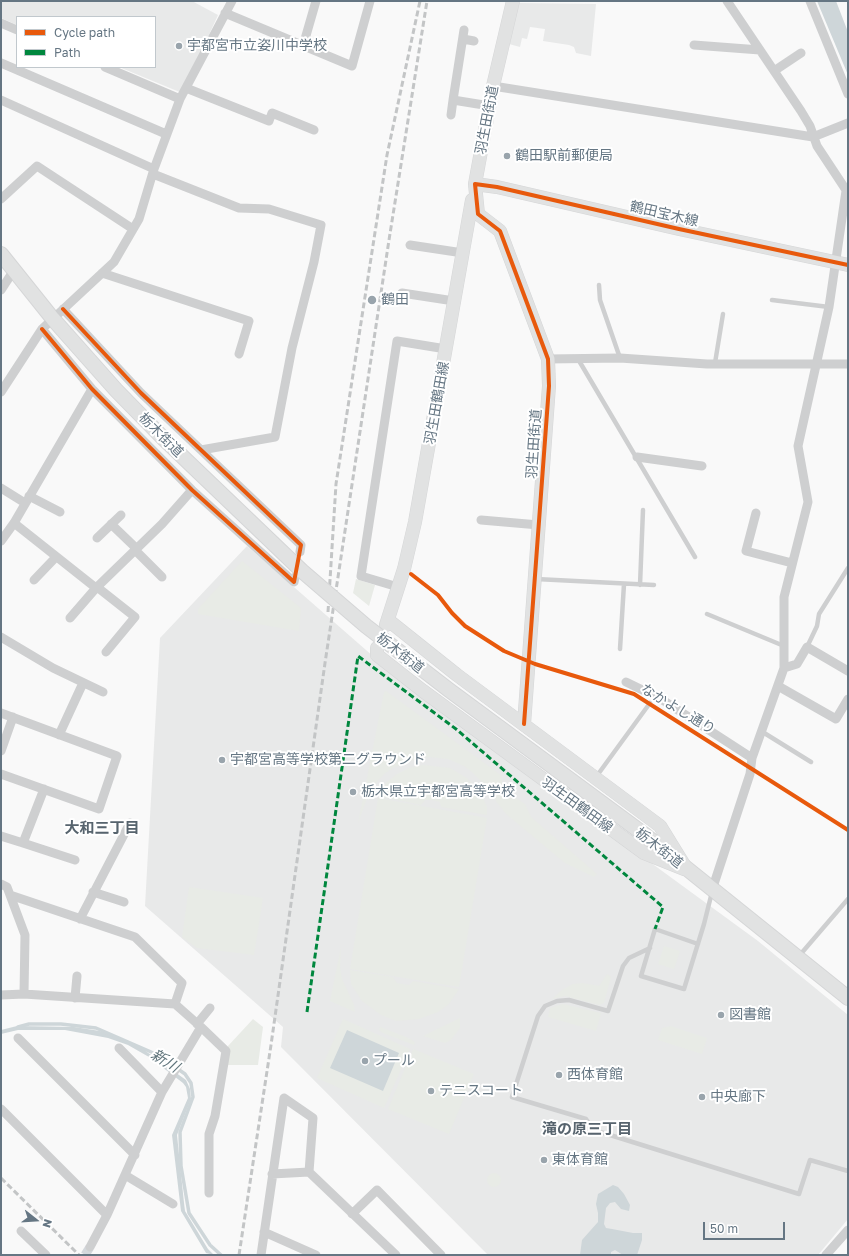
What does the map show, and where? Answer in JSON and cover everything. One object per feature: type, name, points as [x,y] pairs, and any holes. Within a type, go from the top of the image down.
[{"type":"main road","name":"羽生田街道","points":[[513,1],[494,86],[475,184],[478,214],[500,231],[548,359],[549,386],[524,724]]},
{"type":"main road","name":"羽生田鶴田線","points":[[475,184],[415,522],[387,622],[660,826],[687,870]]},
{"type":"main road","name":"鶴田宝木線","points":[[475,184],[504,188],[679,229],[842,264]]},
{"type":"main road","name":"栃木街道","points":[[1,254],[52,319],[116,390],[163,438],[302,571],[366,626],[449,690],[645,835],[848,998]]},
{"type":"main road","name":"羽生田鶴田線","points":[[376,648],[377,655],[423,691],[644,853],[687,870]]},
{"type":"street","points":[[1,392],[42,329],[114,262],[139,219],[166,134],[180,99],[232,1]]},
{"type":"street","points":[[303,46],[316,1]]},
{"type":"street","points":[[225,14],[352,66],[370,1]]},
{"type":"street","points":[[712,890],[750,774],[752,758],[784,668],[784,597],[808,502],[798,446],[817,364],[828,306],[842,264],[847,192],[817,146],[810,126],[802,111],[727,1]]},
{"type":"street","points":[[810,1],[848,94]]},
{"type":"street","points":[[1,23],[16,30]]},
{"type":"street","points":[[451,116],[464,35],[474,41]]},
{"type":"street","points":[[694,45],[760,50]]},
{"type":"street","points":[[774,71],[801,53]]},
{"type":"street","points":[[1,63],[166,134]]},
{"type":"street","points":[[107,68],[180,99]]},
{"type":"street","points":[[494,86],[813,137],[848,123]]},
{"type":"street","points":[[186,88],[270,121],[272,113],[314,130]]},
{"type":"street","points":[[1,100],[154,172],[239,208],[269,209],[321,225],[314,262],[292,348],[275,437],[201,450]]},
{"type":"street","points":[[453,100],[490,106]]},
{"type":"street","points":[[1,199],[37,166],[133,229]]},
{"type":"street","points":[[410,245],[463,253]]},
{"type":"street","points":[[1,290],[14,270]]},
{"type":"street","points":[[102,273],[249,321],[239,354]]},
{"type":"street","points":[[402,293],[454,301]]},
{"type":"street","points":[[63,310],[131,382],[201,450],[302,544],[300,552]]},
{"type":"street","points":[[42,329],[92,389],[192,490],[294,582],[295,577]]},
{"type":"street","points":[[398,587],[361,576],[397,342],[446,349]]},
{"type":"street","points":[[548,359],[620,358],[715,364],[848,364]]},
{"type":"street","points":[[1,541],[14,523],[92,389]]},
{"type":"street","points":[[637,457],[702,466]]},
{"type":"street","points":[[1,488],[60,512]]},
{"type":"street","points":[[70,618],[96,588],[162,524],[192,490]]},
{"type":"street","points":[[756,513],[746,551],[792,563]]},
{"type":"street","points":[[97,538],[121,515]]},
{"type":"street","points":[[481,520],[539,525]]},
{"type":"street","points":[[14,523],[135,617],[106,652]]},
{"type":"street","points":[[111,524],[162,577]]},
{"type":"street","points":[[34,580],[56,557]]},
{"type":"street","points":[[1,638],[53,668],[103,692]]},
{"type":"street","points":[[784,668],[797,664],[807,647],[848,671]]},
{"type":"street","points":[[59,735],[83,682]]},
{"type":"street","points":[[626,682],[661,699],[752,758]]},
{"type":"street","points":[[778,686],[836,719],[848,699]]},
{"type":"street","points":[[1,713],[117,756],[99,809],[1,774]]},
{"type":"street","points":[[1,752],[12,717]]},
{"type":"street","points":[[23,843],[44,790]]},
{"type":"street","points":[[80,919],[130,823]]},
{"type":"street","points":[[1,836],[75,860]]},
{"type":"street","points":[[1,884],[8,887],[25,935],[24,994]]},
{"type":"street","points":[[93,892],[124,902]]},
{"type":"street","points":[[10,895],[135,937],[182,983],[175,1004]]},
{"type":"street","points":[[75,998],[77,976]]},
{"type":"street","points":[[1,995],[24,994],[175,1004],[226,1050],[215,1116],[209,1134],[209,1193]]},
{"type":"street","points":[[90,1247],[107,1215],[135,1155],[162,1092],[210,1008]]},
{"type":"street","points":[[18,1038],[135,1155]]},
{"type":"street","points":[[119,1048],[162,1092]]},
{"type":"street","points":[[261,1255],[284,1098],[313,1118],[309,1172]]},
{"type":"street","points":[[1,1108],[107,1215]]},
{"type":"street","points":[[272,1174],[309,1172],[396,1255]]},
{"type":"street","points":[[125,1176],[173,1204]]},
{"type":"street","points":[[352,1214],[377,1190],[441,1255]]},
{"type":"street","points":[[826,1255],[848,1230]]},
{"type":"street","points":[[21,1231],[46,1255]]},
{"type":"street","points":[[264,1232],[316,1255]]},
{"type":"lane","points":[[599,285],[600,300],[620,358]]},
{"type":"lane","points":[[772,300],[828,306]]},
{"type":"lane","points":[[715,364],[723,314]]},
{"type":"lane","points":[[578,359],[695,557]]},
{"type":"lane","points":[[640,585],[643,510]]},
{"type":"lane","points":[[807,647],[817,626],[819,614],[848,568]]},
{"type":"lane","points":[[535,579],[654,585]]},
{"type":"lane","points":[[620,649],[624,584]]},
{"type":"lane","points":[[707,614],[784,646]]},
{"type":"lane","points":[[596,777],[650,703]]},
{"type":"lane","points":[[761,731],[811,762]]},
{"type":"lane","points":[[698,944],[655,929],[641,976],[684,989],[698,944],[712,890]]},
{"type":"lane","points":[[798,957],[848,898]]},
{"type":"lane","points":[[650,948],[629,958],[623,966],[608,1011],[569,1000],[557,1001],[545,1006],[538,1016],[512,1097],[586,1119],[594,1130],[799,1194],[810,1160],[848,1171]]},
{"type":"shaded area","name":"宇都宮市立姿川中学校","points":[[1,1],[192,1],[218,15],[182,93],[121,68],[156,68],[156,16],[16,16],[16,25],[1,18]]},
{"type":"shaded area","points":[[817,1],[836,1],[848,32],[848,75]]},
{"type":"shaded area","points":[[519,3],[596,4],[591,56],[576,53],[574,47],[569,45],[543,41],[545,29],[530,27],[527,39],[522,38],[520,47],[509,44]]},
{"type":"shaded area","name":"栃木県立宇都宮高等学校","points":[[247,546],[398,678],[758,941],[848,1015],[848,1219],[818,1255],[488,1255],[281,1047],[283,1027],[145,906],[160,638]]},
{"type":"shaded area","points":[[242,561],[301,608],[299,631],[198,614],[198,609]]},
{"type":"shaded area","points":[[356,579],[375,585],[369,606],[353,593]]},
{"type":"shaded area","points":[[386,691],[502,776],[502,789],[525,804],[531,817],[597,874],[594,877],[565,863],[506,814],[472,772],[464,766],[448,759],[430,757],[418,758],[393,768],[384,774],[370,790],[358,823],[384,692]]},
{"type":"shaded area","points":[[423,765],[450,768],[467,778],[481,793],[487,807],[487,815],[441,807],[440,802],[432,800],[425,800],[421,805],[378,796],[386,783],[397,774],[409,768]]},
{"type":"shaded area","points":[[378,798],[487,818],[459,987],[350,969]]},
{"type":"shaded area","points":[[189,887],[263,898],[254,955],[197,948],[182,937]]},
{"type":"shaded area","points":[[664,946],[680,951],[674,969],[658,964]]},
{"type":"shaded area","points":[[341,947],[340,967],[342,979],[354,1005],[355,1012],[330,1001]]},
{"type":"shaded area","points":[[350,970],[393,977],[397,983],[409,985],[413,981],[459,989],[449,1004],[438,1012],[419,1019],[396,1021],[381,1015],[362,1001],[351,984]]},
{"type":"shaded area","points":[[607,974],[611,977],[604,1003],[599,1005],[565,996],[552,999],[562,990],[573,984],[583,983],[599,986]]},
{"type":"shaded area","points":[[563,1004],[601,1013],[596,1031],[548,1017],[550,1008]]},
{"type":"shaded area","points":[[460,1018],[460,1028],[451,1040],[445,1043],[423,1036]]},
{"type":"shaded area","points":[[253,1019],[263,1027],[258,1065],[228,1065],[228,1046]]},
{"type":"shaded area","name":"プール","points":[[343,1019],[410,1049],[384,1108],[317,1078]]},
{"type":"shaded area","points":[[17,1026],[74,1027],[100,1031],[140,1047],[186,1080],[190,1089],[191,1099],[177,1135],[185,1211],[208,1249],[214,1255],[206,1253],[181,1211],[172,1135],[188,1098],[186,1087],[183,1083],[149,1057],[128,1045],[108,1038],[65,1030],[18,1030],[1,1034],[1,1030]]},
{"type":"shaded area","points":[[671,1026],[707,1038],[702,1054],[658,1040],[662,1028]]},
{"type":"shaded area","points":[[380,1027],[406,1037],[415,1042],[414,1045],[383,1033],[379,1030]]},
{"type":"shaded area","points":[[347,1030],[399,1053],[383,1091],[330,1068]]},
{"type":"shaded area","name":"テニスコート","points":[[413,1049],[474,1074],[449,1134],[388,1109]]},
{"type":"shaded area","points":[[494,1173],[499,1175],[501,1180],[499,1185],[494,1187],[489,1185],[487,1180],[489,1175]]},
{"type":"shaded area","points":[[613,1185],[618,1187],[624,1194],[630,1205],[629,1211],[621,1209],[615,1202],[610,1203],[606,1208],[604,1224],[606,1228],[633,1233],[642,1233],[642,1240],[637,1255],[623,1255],[615,1250],[611,1252],[611,1255],[580,1255],[582,1240],[598,1222],[596,1204],[598,1194]]},
{"type":"waterway","name":"新川","points":[[18,1027],[29,1024],[61,1024],[96,1028],[158,1055],[185,1074],[191,1083],[193,1097],[180,1132],[181,1166],[189,1213],[210,1245],[221,1255]]},
{"type":"tunnel","points":[[85,1255],[90,1247]]},
{"type":"railway","points":[[328,612],[336,484],[387,155],[420,1]]},
{"type":"railway","points":[[239,1255],[271,1045],[325,663],[427,1]]},
{"type":"railway","points":[[1,1178],[79,1255]]},
{"type":"marked path","points":[[307,1012],[358,656],[456,729],[663,907],[655,929]]},
{"type":"cycle path","points":[[524,724],[549,386],[548,359],[500,231],[478,214],[475,184],[497,187],[679,229],[848,265]]},
{"type":"cycle path","points":[[42,329],[92,389],[192,490],[294,582],[301,545],[141,393],[63,309]]},
{"type":"cycle path","name":"なかよし通り","points":[[411,574],[438,595],[452,613],[465,626],[504,651],[535,664],[634,694],[848,830]]},
{"type":"place","name":"宇都宮市立姿川中学校","points":[[179,46]]},
{"type":"place","name":"鶴田駅前郵便局","points":[[507,156]]},
{"type":"place","name":"鶴田","points":[[372,300]]},
{"type":"place","name":"宇都宮高等学校第二グラウンド","points":[[222,760]]},
{"type":"place","name":"栃木県立宇都宮高等学校","points":[[353,792]]},
{"type":"place","name":"図書館","points":[[721,1015]]},
{"type":"place","name":"プール","points":[[365,1061]]},
{"type":"place","name":"西体育館","points":[[559,1075]]},
{"type":"place","name":"テニスコート","points":[[431,1091]]},
{"type":"place","name":"中央廊下","points":[[702,1097]]},
{"type":"place","name":"東体育館","points":[[544,1160]]},
{"type":"district","name":"大和三丁目","points":[[102,828]]},
{"type":"district","name":"滝の原三丁目","points":[[587,1129]]}]
